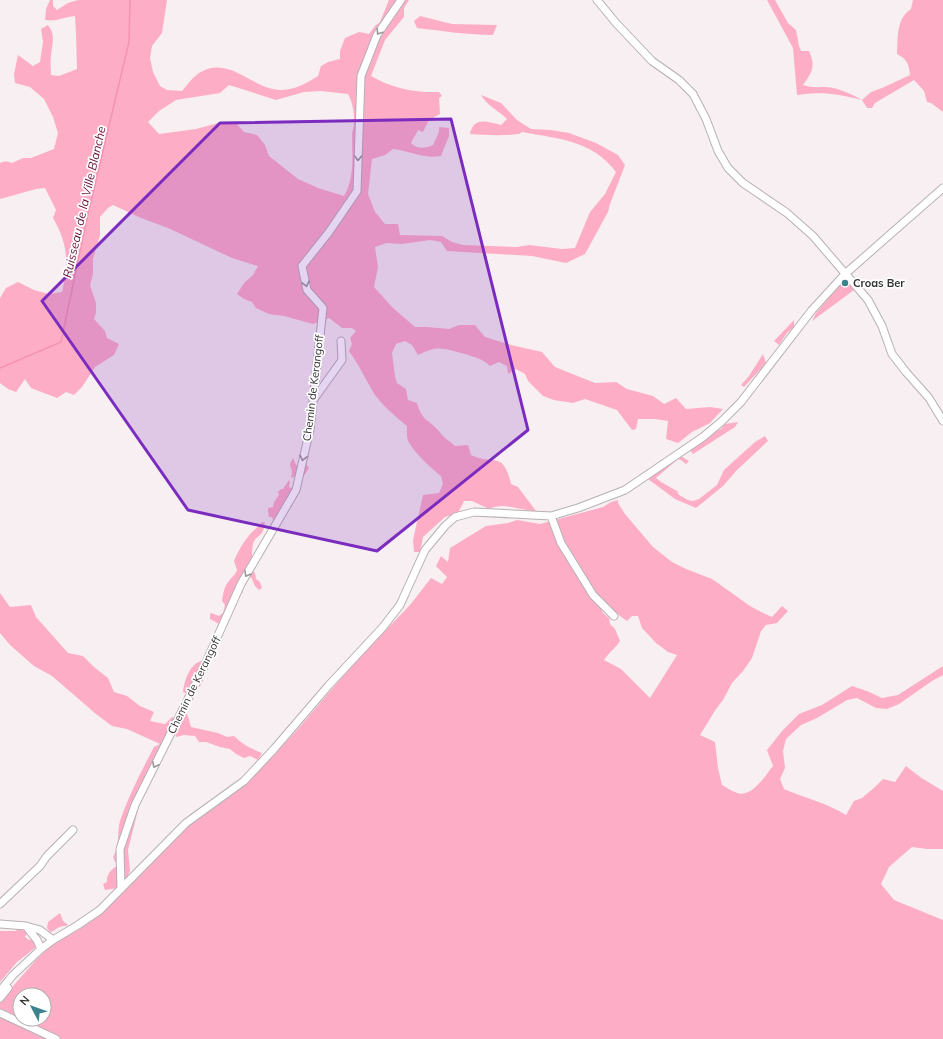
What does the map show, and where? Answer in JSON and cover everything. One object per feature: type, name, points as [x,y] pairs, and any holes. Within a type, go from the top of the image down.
[{"type":"street","name":"Chemin de Kerangoff","points":[[120,889],[120,849],[135,805],[203,669],[241,584],[296,490],[310,429],[323,308],[308,290],[302,266],[329,232],[357,191],[361,76],[376,35],[401,0]]},
{"type":"street","points":[[597,0],[616,23],[652,61],[679,80],[693,94],[706,119],[718,151],[728,168],[744,183],[787,213],[813,236],[831,255],[845,274],[868,300],[882,326],[892,354],[929,398],[943,421]]},
{"type":"street","points":[[0,991],[13,975],[41,949],[100,910],[186,824],[244,781],[274,750],[329,685],[383,627],[400,605],[425,550],[445,526],[455,517],[474,512],[551,516],[578,508],[625,490],[703,437],[721,422],[741,402],[812,310],[845,274],[943,188]]},
{"type":"street","points":[[314,399],[342,360],[341,341]]},
{"type":"street","points":[[551,516],[561,544],[593,595],[614,616]]},
{"type":"street","points":[[0,904],[40,866],[47,856],[73,830]]},
{"type":"street","points":[[0,924],[26,926],[40,930],[53,940]]},
{"type":"street","points":[[26,926],[37,940],[41,949]]},
{"type":"street","points":[[0,998],[53,940]]},
{"type":"street","points":[[0,1013],[56,1039]]},
{"type":"highlighted area","points":[[451,119],[528,430],[377,551],[188,510],[42,301],[220,123]]},
{"type":"shaded area","points":[[50,0],[53,0],[53,6],[57,10],[68,3],[78,0],[167,0],[162,33],[152,46],[150,58],[153,72],[160,86],[167,90],[182,91],[199,73],[210,68],[221,68],[241,74],[260,85],[286,90],[300,86],[318,76],[321,66],[328,62],[340,59],[340,51],[345,38],[359,32],[369,34],[380,22],[389,0],[409,0],[404,8],[404,17],[385,40],[371,76],[395,87],[421,92],[439,92],[442,96],[439,98],[440,114],[429,120],[423,132],[418,130],[411,143],[413,145],[421,148],[433,145],[439,132],[439,127],[449,128],[449,136],[441,156],[423,156],[393,149],[385,155],[372,159],[368,194],[375,212],[385,224],[398,224],[400,235],[442,236],[452,242],[463,245],[517,247],[529,245],[562,249],[575,248],[590,212],[605,194],[616,172],[607,161],[596,153],[585,147],[562,139],[522,132],[519,134],[507,135],[470,134],[472,128],[478,122],[501,125],[507,119],[489,105],[481,95],[501,103],[517,120],[531,129],[569,133],[596,143],[618,155],[625,165],[608,212],[585,254],[566,263],[532,256],[447,251],[441,242],[430,240],[402,244],[387,243],[375,247],[378,267],[374,287],[393,308],[415,327],[449,329],[459,325],[475,325],[485,337],[542,352],[555,367],[595,383],[616,382],[627,389],[653,396],[664,404],[676,398],[686,409],[710,407],[723,409],[710,423],[692,432],[678,443],[666,439],[668,421],[638,419],[636,429],[632,430],[617,410],[585,399],[573,403],[554,400],[543,396],[528,381],[525,374],[516,369],[508,374],[507,366],[499,362],[490,366],[476,357],[442,348],[418,355],[412,345],[405,341],[396,344],[392,353],[395,376],[397,383],[406,389],[408,400],[417,403],[423,417],[455,446],[468,445],[471,455],[501,463],[508,473],[511,484],[518,487],[536,511],[506,506],[489,509],[472,501],[464,501],[458,513],[445,517],[423,537],[420,552],[414,552],[413,540],[423,495],[439,493],[443,484],[441,476],[433,470],[412,448],[408,440],[407,426],[375,395],[349,351],[352,344],[350,338],[356,331],[352,328],[342,328],[329,318],[313,324],[284,316],[269,314],[256,308],[252,302],[237,294],[244,283],[253,275],[258,266],[232,258],[168,228],[113,205],[100,217],[100,235],[93,259],[93,274],[90,285],[96,303],[96,313],[94,319],[105,331],[107,338],[119,344],[114,355],[95,367],[82,387],[74,395],[66,392],[57,398],[31,388],[25,379],[16,392],[8,389],[0,383],[0,298],[6,288],[18,282],[34,290],[49,294],[62,292],[66,272],[66,254],[62,236],[53,218],[56,210],[45,188],[0,199],[0,163],[12,163],[23,158],[31,158],[54,149],[58,133],[53,117],[44,99],[30,87],[15,83],[14,74],[18,55],[33,66],[40,62],[43,42],[41,29],[48,25],[53,36],[51,75],[59,76],[77,69],[75,16],[45,20],[46,9]],"holes":[[[229,85],[276,100],[304,92],[321,91],[348,94],[353,108],[354,123],[352,133],[350,182],[344,196],[318,188],[298,179],[269,156],[265,145],[257,135],[244,132],[235,122],[222,122],[196,129],[159,134],[148,122],[159,111],[176,100],[220,93]]]},
{"type":"shaded area","points":[[767,0],[775,0],[788,23],[796,30],[801,51],[809,51],[813,65],[809,76],[803,85],[836,89],[862,100],[830,94],[815,93],[797,95],[793,48]]},
{"type":"shaded area","points":[[913,0],[943,0],[943,112],[931,103],[927,102],[924,91],[914,80],[875,103],[872,108],[867,108],[862,100],[871,92],[910,75],[907,62],[897,54],[900,23],[906,13],[911,9]]},
{"type":"shaded area","points":[[420,16],[452,24],[497,25],[493,35],[446,32],[417,28],[414,21]]},
{"type":"shaded area","points":[[843,281],[846,281],[854,290],[812,321],[816,313]]},
{"type":"shaded area","points":[[794,320],[794,327],[787,333],[779,345],[774,341]]},
{"type":"shaded area","points":[[763,354],[766,363],[744,387],[741,385],[749,376]]},
{"type":"shaded area","points":[[738,422],[735,427],[693,454],[689,449],[704,438],[709,438],[725,424]]},
{"type":"shaded area","points":[[765,436],[768,441],[737,470],[723,486],[696,508],[675,499],[648,479],[649,476],[654,475],[659,468],[665,468],[670,461],[679,455],[689,461],[686,464],[678,459],[656,478],[688,500],[693,501],[699,499],[717,485],[724,470],[755,442]]},
{"type":"shaded area","points":[[307,452],[309,456],[306,464],[309,468],[298,484],[292,507],[290,507],[274,523],[272,517],[269,517],[268,508],[273,507],[274,502],[279,495],[278,492],[283,489],[289,480],[290,488],[294,487],[296,476],[291,478],[292,472],[290,464],[293,458],[296,465],[299,465]]},
{"type":"shaded area","points":[[618,500],[618,503],[625,514],[653,547],[672,562],[712,579],[750,606],[772,617],[782,606],[788,611],[777,623],[766,625],[761,631],[752,658],[732,683],[723,700],[700,735],[715,742],[718,768],[722,785],[737,793],[743,794],[753,789],[773,766],[767,750],[783,730],[799,714],[822,705],[852,686],[882,698],[898,695],[943,666],[943,675],[899,704],[887,709],[876,708],[857,698],[847,700],[817,718],[801,725],[786,739],[783,751],[785,768],[780,779],[784,789],[824,804],[846,815],[854,801],[862,798],[883,779],[895,782],[906,766],[920,777],[943,791],[943,849],[912,847],[889,867],[881,884],[894,900],[943,920],[943,1039],[0,1039],[0,1001],[12,987],[12,1027],[52,1027],[52,987],[12,987],[51,945],[80,926],[187,825],[235,791],[262,768],[297,730],[356,661],[410,605],[431,578],[442,584],[447,577],[436,566],[441,556],[448,562],[450,548],[486,526],[508,523],[517,520],[540,524],[603,507]],"holes":[[[600,606],[612,610],[627,621],[632,616],[638,616],[642,628],[656,643],[668,652],[677,655],[650,698],[621,669],[604,660],[620,641],[615,629],[610,624],[609,618],[603,613]]]},
{"type":"shaded area","points":[[262,522],[265,522],[263,531],[255,539],[253,544],[251,570],[255,573],[256,579],[260,582],[262,588],[259,590],[255,586],[251,577],[246,581],[243,592],[229,615],[218,644],[215,645],[201,685],[193,693],[190,690],[186,693],[183,692],[189,672],[195,664],[204,660],[212,642],[212,636],[219,624],[210,619],[210,614],[219,616],[223,613],[225,605],[222,601],[223,593],[227,583],[237,570],[234,561],[247,538]]},
{"type":"shaded area","points":[[0,593],[10,607],[31,605],[36,617],[68,653],[83,656],[108,678],[114,692],[127,696],[140,706],[154,712],[150,721],[165,724],[172,717],[175,718],[186,710],[191,727],[218,733],[227,737],[234,736],[247,746],[262,753],[258,760],[250,756],[244,758],[230,749],[206,742],[199,742],[195,736],[184,735],[176,737],[175,732],[139,806],[128,850],[130,871],[127,877],[123,877],[118,888],[105,890],[103,884],[107,882],[108,876],[112,870],[115,867],[118,867],[113,857],[117,848],[120,823],[128,800],[145,764],[154,747],[160,744],[127,729],[112,726],[52,676],[34,666],[10,645],[0,633]]},
{"type":"shaded area","points":[[60,913],[63,921],[68,925],[61,926],[50,932],[47,928],[48,922]]},
{"type":"shaded area","points":[[19,927],[28,932],[25,937],[29,940],[33,938],[36,942],[35,948],[17,962],[0,982],[0,931],[16,931]]},
{"type":"waterway","name":"Ruisseau de la Ville Blanche","points":[[0,368],[61,342],[87,218],[129,42],[130,0]]},
{"type":"place","name":"Croas Ber","points":[[845,283]]}]
